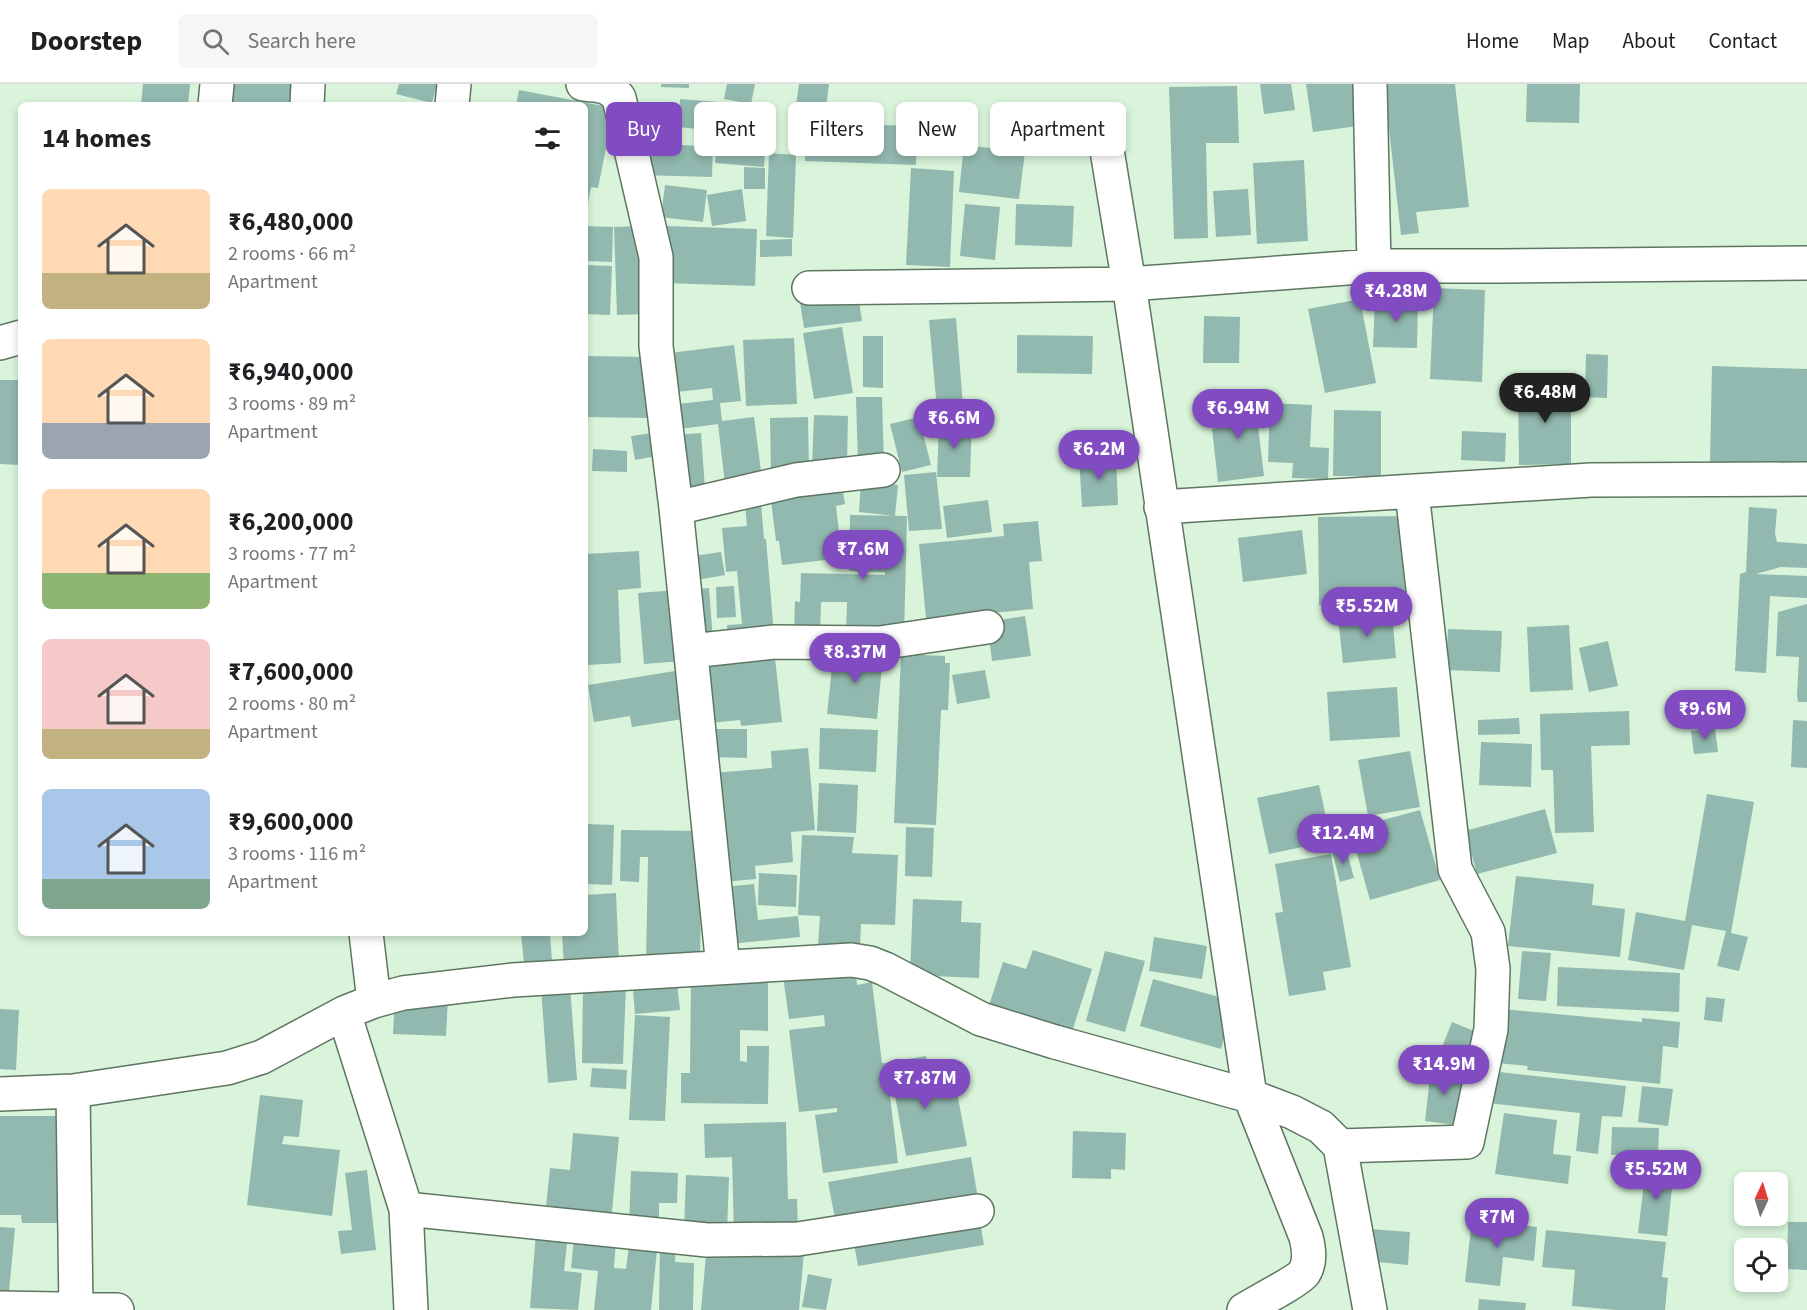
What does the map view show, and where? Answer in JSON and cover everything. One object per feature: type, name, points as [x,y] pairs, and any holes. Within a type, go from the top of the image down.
[{"type":"street","points":[[214,102],[217,84]]},
{"type":"street","points":[[307,102],[308,84]]},
{"type":"street","points":[[452,102],[454,84]]},
{"type":"street","points":[[583,84],[606,87],[619,98],[656,257],[656,346],[676,508],[723,967]]},
{"type":"street","points":[[1370,84],[1374,266]]},
{"type":"street","points":[[1108,156],[1250,1096],[1306,1237],[1309,1259],[1302,1276],[1244,1310]]},
{"type":"street","points":[[809,288],[1129,284],[1374,266],[1807,263]]},
{"type":"street","points":[[0,343],[18,338]]},
{"type":"street","points":[[676,508],[796,480],[884,470]]},
{"type":"street","points":[[1161,507],[1591,480],[1807,479]]},
{"type":"street","points":[[1340,1146],[1467,1142],[1491,1029],[1493,969],[1488,932],[1455,868],[1412,492]]},
{"type":"street","points":[[691,651],[774,642],[880,643],[987,627]]},
{"type":"street","points":[[366,936],[374,1001]]},
{"type":"street","points":[[0,1094],[73,1090],[227,1068],[262,1056],[344,1013],[403,993],[513,980],[851,960],[870,963],[885,969],[981,1019],[1250,1096],[1292,1112],[1321,1127],[1340,1146],[1370,1310]]},
{"type":"street","points":[[344,1013],[406,1209],[411,1310]]},
{"type":"street","points":[[73,1090],[76,1310]]},
{"type":"street","points":[[406,1209],[707,1240],[798,1239],[976,1211]]},
{"type":"street","points":[[0,1308],[117,1310]]},
{"type":"building","points":[[143,84],[190,84],[188,102],[141,102]]},
{"type":"building","points":[[233,84],[298,84],[298,102],[222,102]]},
{"type":"building","points":[[399,84],[437,84],[432,102],[396,94]]},
{"type":"building","points":[[661,84],[689,84],[689,88],[661,87]]},
{"type":"building","points":[[727,84],[755,84],[751,102],[724,99]]},
{"type":"building","points":[[799,84],[829,84],[827,102],[796,102]]},
{"type":"building","points":[[1260,84],[1291,84],[1295,110],[1264,114]]},
{"type":"building","points":[[1306,84],[1360,84],[1366,125],[1313,132]]},
{"type":"building","points":[[1384,84],[1455,84],[1469,207],[1416,212],[1419,233],[1401,235]]},
{"type":"building","points":[[1527,84],[1580,84],[1579,123],[1526,122]]},
{"type":"building","points":[[1237,86],[1239,143],[1206,143],[1208,238],[1174,239],[1169,87]]},
{"type":"building","points":[[519,90],[582,102],[517,102]]},
{"type":"building","points":[[680,99],[719,102],[694,102],[694,129],[682,127],[682,102],[680,102]]},
{"type":"building","points":[[588,103],[606,106],[606,148],[598,188],[591,187],[588,203]]},
{"type":"building","points":[[884,125],[896,125],[896,156],[916,156],[916,165],[805,161],[805,156],[884,156]]},
{"type":"building","points":[[682,145],[694,146],[694,156],[713,156],[712,177],[641,175],[642,156],[682,156]]},
{"type":"building","points":[[978,147],[990,148],[990,156],[1024,156],[1019,199],[959,192],[963,156],[978,156]]},
{"type":"building","points":[[776,154],[796,156],[793,238],[766,236],[769,156],[776,156]]},
{"type":"building","points":[[716,156],[765,156],[764,167],[715,163]]},
{"type":"building","points":[[1304,160],[1308,241],[1257,244],[1253,163]]},
{"type":"building","points":[[744,167],[765,168],[765,189],[744,189]]},
{"type":"building","points":[[911,168],[954,171],[950,267],[906,265]]},
{"type":"building","points":[[665,185],[707,190],[703,222],[661,217]]},
{"type":"building","points":[[742,189],[746,221],[712,226],[707,195]]},
{"type":"building","points":[[1248,189],[1251,235],[1216,237],[1213,191]]},
{"type":"building","points":[[965,204],[1000,207],[995,260],[960,256]]},
{"type":"building","points":[[1016,204],[1074,206],[1072,247],[1015,245]]},
{"type":"building","points":[[588,226],[613,227],[612,262],[588,261]]},
{"type":"building","points":[[641,226],[644,314],[617,315],[614,227]]},
{"type":"building","points":[[665,226],[757,229],[755,286],[664,283]]},
{"type":"building","points":[[792,239],[792,256],[760,257],[760,240]]},
{"type":"building","points":[[588,265],[612,266],[610,315],[588,314]]},
{"type":"building","points":[[1434,288],[1485,290],[1482,382],[1430,379]]},
{"type":"building","points":[[858,295],[862,321],[804,328],[800,302]]},
{"type":"building","points":[[1375,298],[1418,299],[1417,348],[1373,347]]},
{"type":"building","points":[[1360,299],[1376,383],[1325,393],[1308,309]]},
{"type":"building","points":[[1204,316],[1240,317],[1239,363],[1203,363]]},
{"type":"building","points":[[956,318],[964,418],[938,420],[929,320]]},
{"type":"building","points":[[842,327],[853,393],[814,399],[803,333]]},
{"type":"building","points":[[1017,335],[1093,336],[1092,374],[1017,373]]},
{"type":"building","points":[[863,336],[883,336],[883,388],[863,387]]},
{"type":"building","points":[[794,338],[797,404],[746,406],[743,340]]},
{"type":"building","points":[[734,345],[741,401],[720,403],[722,421],[754,417],[762,479],[725,484],[718,424],[673,430],[670,405],[713,400],[712,388],[667,393],[662,354]]},
{"type":"building","points":[[1586,354],[1608,355],[1607,398],[1585,397]]},
{"type":"building","points":[[588,356],[653,357],[652,418],[588,417]]},
{"type":"building","points":[[1712,366],[1807,369],[1807,465],[1710,462]]},
{"type":"building","points":[[0,380],[18,380],[18,465],[0,464]]},
{"type":"building","points":[[1571,383],[1571,464],[1519,465],[1518,384]]},
{"type":"building","points":[[1254,392],[1264,476],[1218,482],[1212,429],[1224,427],[1220,396]]},
{"type":"building","points":[[856,397],[882,397],[884,464],[858,465]]},
{"type":"building","points":[[1270,403],[1312,405],[1310,447],[1329,448],[1328,479],[1292,478],[1293,463],[1268,462]]},
{"type":"building","points":[[1334,410],[1381,411],[1381,476],[1333,476]]},
{"type":"building","points":[[814,415],[848,416],[847,466],[812,465]]},
{"type":"building","points":[[808,417],[809,472],[771,473],[770,418]]},
{"type":"building","points":[[919,417],[931,465],[902,472],[890,424]]},
{"type":"building","points":[[939,423],[972,423],[970,477],[937,477]]},
{"type":"building","points":[[1462,431],[1506,433],[1505,462],[1461,460]]},
{"type":"building","points":[[659,432],[662,455],[635,460],[631,436]]},
{"type":"building","points":[[701,433],[705,489],[680,491],[676,435]]},
{"type":"building","points":[[593,449],[627,451],[627,472],[592,471]]},
{"type":"building","points":[[1116,456],[1118,505],[1082,507],[1079,457]]},
{"type":"building","points":[[936,472],[942,529],[909,531],[904,475]]},
{"type":"building","points":[[861,481],[898,485],[895,516],[859,512]]},
{"type":"building","points":[[842,485],[845,504],[836,506],[842,558],[782,565],[779,541],[776,541],[770,493]]},
{"type":"building","points":[[988,500],[992,532],[947,538],[943,506]]},
{"type":"building","points":[[761,503],[774,634],[728,638],[727,625],[742,624],[737,571],[726,572],[722,528],[747,526],[745,505]]},
{"type":"building","points":[[1749,507],[1777,509],[1775,534],[1777,542],[1807,544],[1807,568],[1781,567],[1756,574],[1807,576],[1807,598],[1770,596],[1766,673],[1735,671],[1740,574],[1746,572]]},
{"type":"building","points":[[850,515],[907,516],[904,636],[846,635],[847,602],[821,602],[820,634],[794,633],[795,601],[800,602],[801,573],[885,575],[885,572],[849,571]]},
{"type":"building","points":[[1404,516],[1405,605],[1319,605],[1318,517]]},
{"type":"building","points":[[1038,521],[1042,561],[1029,562],[1033,609],[926,619],[919,544],[1004,536],[1003,524]]},
{"type":"building","points":[[1302,530],[1307,574],[1243,582],[1238,538]]},
{"type":"building","points":[[639,551],[641,588],[618,590],[621,663],[588,665],[588,554]]},
{"type":"building","points":[[721,552],[725,575],[697,580],[693,556]]},
{"type":"building","points":[[734,586],[736,617],[717,618],[716,587]]},
{"type":"building","points":[[709,588],[713,640],[694,641],[690,590]]},
{"type":"building","points":[[677,590],[683,661],[644,664],[638,593]]},
{"type":"building","points":[[1807,604],[1807,702],[1798,702],[1799,657],[1776,656],[1778,612]]},
{"type":"building","points":[[1392,613],[1396,658],[1343,663],[1338,618]]},
{"type":"building","points":[[1025,616],[1031,656],[992,661],[987,622]]},
{"type":"building","points":[[1569,625],[1573,690],[1530,692],[1527,627]]},
{"type":"building","points":[[1448,629],[1502,631],[1500,672],[1446,670]]},
{"type":"building","points":[[1608,641],[1618,686],[1589,692],[1579,648]]},
{"type":"building","points":[[774,649],[782,722],[741,726],[740,720],[711,723],[704,656]]},
{"type":"building","points":[[834,649],[883,654],[877,719],[827,714]]},
{"type":"building","points":[[901,654],[945,656],[945,663],[950,663],[948,710],[941,710],[936,825],[894,823]]},
{"type":"building","points":[[985,670],[990,698],[957,704],[952,675]]},
{"type":"building","points":[[675,671],[683,719],[632,727],[630,716],[594,722],[588,685]]},
{"type":"building","points":[[1397,687],[1400,737],[1330,741],[1327,692]]},
{"type":"building","points":[[1629,711],[1630,745],[1591,746],[1594,832],[1555,833],[1553,770],[1541,770],[1540,714]]},
{"type":"building","points":[[1519,718],[1520,734],[1478,735],[1478,720]]},
{"type":"building","points":[[1793,720],[1807,721],[1807,768],[1791,767]]},
{"type":"building","points":[[820,728],[878,730],[876,772],[819,769]]},
{"type":"building","points":[[1715,728],[1718,752],[1694,754],[1691,731]]},
{"type":"building","points":[[712,729],[747,729],[747,758],[712,757]]},
{"type":"building","points":[[1481,742],[1532,744],[1531,787],[1479,785]]},
{"type":"building","points":[[808,748],[815,830],[791,832],[793,862],[755,866],[756,879],[722,882],[713,773],[772,768],[771,751]]},
{"type":"building","points":[[1410,751],[1420,807],[1368,816],[1358,760]]},
{"type":"building","points":[[819,783],[858,785],[856,833],[817,831]]},
{"type":"building","points":[[1319,785],[1326,817],[1340,814],[1345,838],[1269,854],[1257,798]]},
{"type":"building","points":[[1707,794],[1754,802],[1731,933],[1748,937],[1739,971],[1717,966],[1726,931],[1692,925],[1684,970],[1628,960],[1636,912],[1685,921]]},
{"type":"building","points":[[1545,809],[1557,853],[1477,874],[1465,831]]},
{"type":"building","points":[[1420,810],[1440,880],[1370,900],[1350,829]]},
{"type":"building","points":[[588,824],[614,825],[612,885],[588,884]]},
{"type":"building","points":[[906,827],[934,828],[932,877],[905,876]]},
{"type":"building","points":[[621,830],[702,831],[700,962],[646,961],[648,857],[640,857],[639,882],[620,881]]},
{"type":"building","points":[[802,835],[854,837],[852,853],[898,855],[895,925],[861,924],[860,946],[818,945],[820,916],[798,915]]},
{"type":"building","points":[[1346,848],[1354,878],[1340,882],[1332,851]]},
{"type":"building","points":[[1331,854],[1351,967],[1323,972],[1326,990],[1289,996],[1275,913],[1283,912],[1275,864]]},
{"type":"building","points":[[759,873],[797,875],[796,907],[758,905]]},
{"type":"building","points":[[1516,876],[1594,884],[1592,905],[1625,909],[1620,957],[1508,946]]},
{"type":"building","points":[[754,884],[758,920],[798,916],[800,937],[730,944],[723,887]]},
{"type":"building","points":[[616,893],[619,963],[564,966],[562,936],[588,936],[588,895]]},
{"type":"building","points":[[913,899],[962,901],[961,922],[981,923],[979,978],[910,975]]},
{"type":"building","points":[[521,936],[550,936],[552,962],[524,964]]},
{"type":"building","points":[[1154,937],[1207,946],[1202,979],[1149,971]]},
{"type":"building","points":[[1033,950],[1092,969],[1070,1038],[987,1012],[1003,962],[1026,969]]},
{"type":"building","points":[[1105,951],[1145,961],[1125,1032],[1086,1021]]},
{"type":"building","points":[[1522,951],[1551,953],[1546,1001],[1518,999]]},
{"type":"building","points":[[855,967],[857,985],[872,982],[882,1063],[886,1063],[898,1163],[823,1173],[815,1115],[837,1112],[837,1108],[799,1112],[789,1030],[825,1026],[824,1015],[789,1019],[783,976]]},
{"type":"building","points":[[1558,967],[1680,973],[1679,1012],[1557,1006]]},
{"type":"building","points":[[676,974],[680,1010],[635,1014],[632,978]]},
{"type":"building","points":[[691,976],[768,977],[768,1031],[740,1030],[740,1061],[747,1062],[747,1046],[769,1046],[768,1104],[681,1103],[681,1073],[690,1073]]},
{"type":"building","points":[[1153,979],[1234,1001],[1221,1049],[1140,1026]]},
{"type":"building","points":[[583,984],[626,985],[623,1064],[582,1063]]},
{"type":"building","points":[[570,986],[577,1080],[548,1083],[541,988]]},
{"type":"building","points":[[395,996],[448,999],[446,1036],[393,1034]]},
{"type":"building","points":[[1706,997],[1725,999],[1722,1022],[1704,1020]]},
{"type":"building","points":[[0,1009],[19,1010],[16,1070],[0,1069]]},
{"type":"building","points":[[1502,1009],[1642,1022],[1642,1018],[1680,1022],[1678,1048],[1663,1046],[1660,1084],[1527,1070],[1528,1066],[1497,1063]]},
{"type":"building","points":[[635,1015],[670,1017],[665,1121],[629,1120]]},
{"type":"building","points":[[1452,1022],[1486,1036],[1472,1071],[1438,1057]]},
{"type":"building","points":[[926,1056],[933,1096],[957,1092],[967,1146],[906,1156],[889,1062]]},
{"type":"building","points":[[592,1068],[627,1070],[626,1089],[590,1087]]},
{"type":"building","points":[[1431,1068],[1462,1072],[1456,1125],[1425,1121]]},
{"type":"building","points":[[1491,1071],[1626,1086],[1622,1117],[1602,1116],[1598,1154],[1576,1151],[1580,1113],[1488,1103]]},
{"type":"building","points":[[1642,1086],[1673,1089],[1668,1126],[1638,1122]]},
{"type":"building","points":[[260,1095],[303,1100],[299,1137],[284,1136],[282,1144],[340,1150],[332,1216],[247,1205]]},
{"type":"building","points":[[1504,1113],[1557,1120],[1553,1154],[1571,1156],[1568,1184],[1495,1174]]},
{"type":"building","points":[[0,1116],[66,1116],[66,1223],[22,1223],[21,1215],[0,1215]]},
{"type":"building","points":[[786,1122],[788,1199],[797,1199],[798,1234],[734,1236],[732,1157],[705,1158],[704,1124]]},
{"type":"building","points":[[1612,1127],[1659,1128],[1658,1156],[1611,1155]]},
{"type":"building","points":[[1073,1131],[1126,1133],[1125,1170],[1111,1169],[1111,1179],[1072,1178]]},
{"type":"building","points":[[573,1133],[619,1137],[611,1222],[545,1216],[550,1168],[570,1170]]},
{"type":"building","points":[[971,1157],[978,1199],[836,1224],[828,1182]]},
{"type":"building","points":[[1646,1165],[1674,1168],[1667,1236],[1638,1233]]},
{"type":"building","points":[[367,1170],[376,1250],[341,1254],[338,1231],[352,1230],[345,1173]]},
{"type":"building","points":[[631,1171],[678,1173],[677,1203],[659,1203],[659,1230],[629,1229]]},
{"type":"building","points":[[686,1175],[729,1177],[727,1232],[684,1231]]},
{"type":"building","points":[[979,1216],[984,1245],[858,1266],[853,1238]]},
{"type":"building","points":[[1472,1219],[1537,1227],[1534,1261],[1503,1257],[1500,1286],[1465,1282]]},
{"type":"building","points":[[1788,1222],[1807,1222],[1807,1270],[1788,1269]]},
{"type":"building","points":[[0,1227],[15,1228],[8,1302],[0,1301]]},
{"type":"building","points":[[1369,1229],[1410,1232],[1408,1265],[1367,1261]]},
{"type":"building","points":[[1546,1230],[1666,1242],[1662,1277],[1668,1278],[1665,1310],[1616,1310],[1572,1306],[1575,1270],[1542,1267]]},
{"type":"building","points":[[536,1233],[568,1235],[564,1271],[582,1273],[578,1310],[530,1308]]},
{"type":"building","points":[[630,1237],[658,1240],[651,1310],[594,1310],[598,1271],[571,1268],[574,1238],[616,1242],[614,1268],[626,1269]]},
{"type":"building","points":[[660,1243],[676,1243],[675,1262],[694,1263],[693,1310],[659,1310]]},
{"type":"building","points":[[725,1247],[804,1251],[799,1310],[701,1310],[706,1255],[724,1257]]},
{"type":"building","points":[[808,1274],[832,1279],[826,1310],[802,1307]]},
{"type":"building","points":[[1479,1299],[1526,1303],[1525,1310],[1478,1310]]}]
